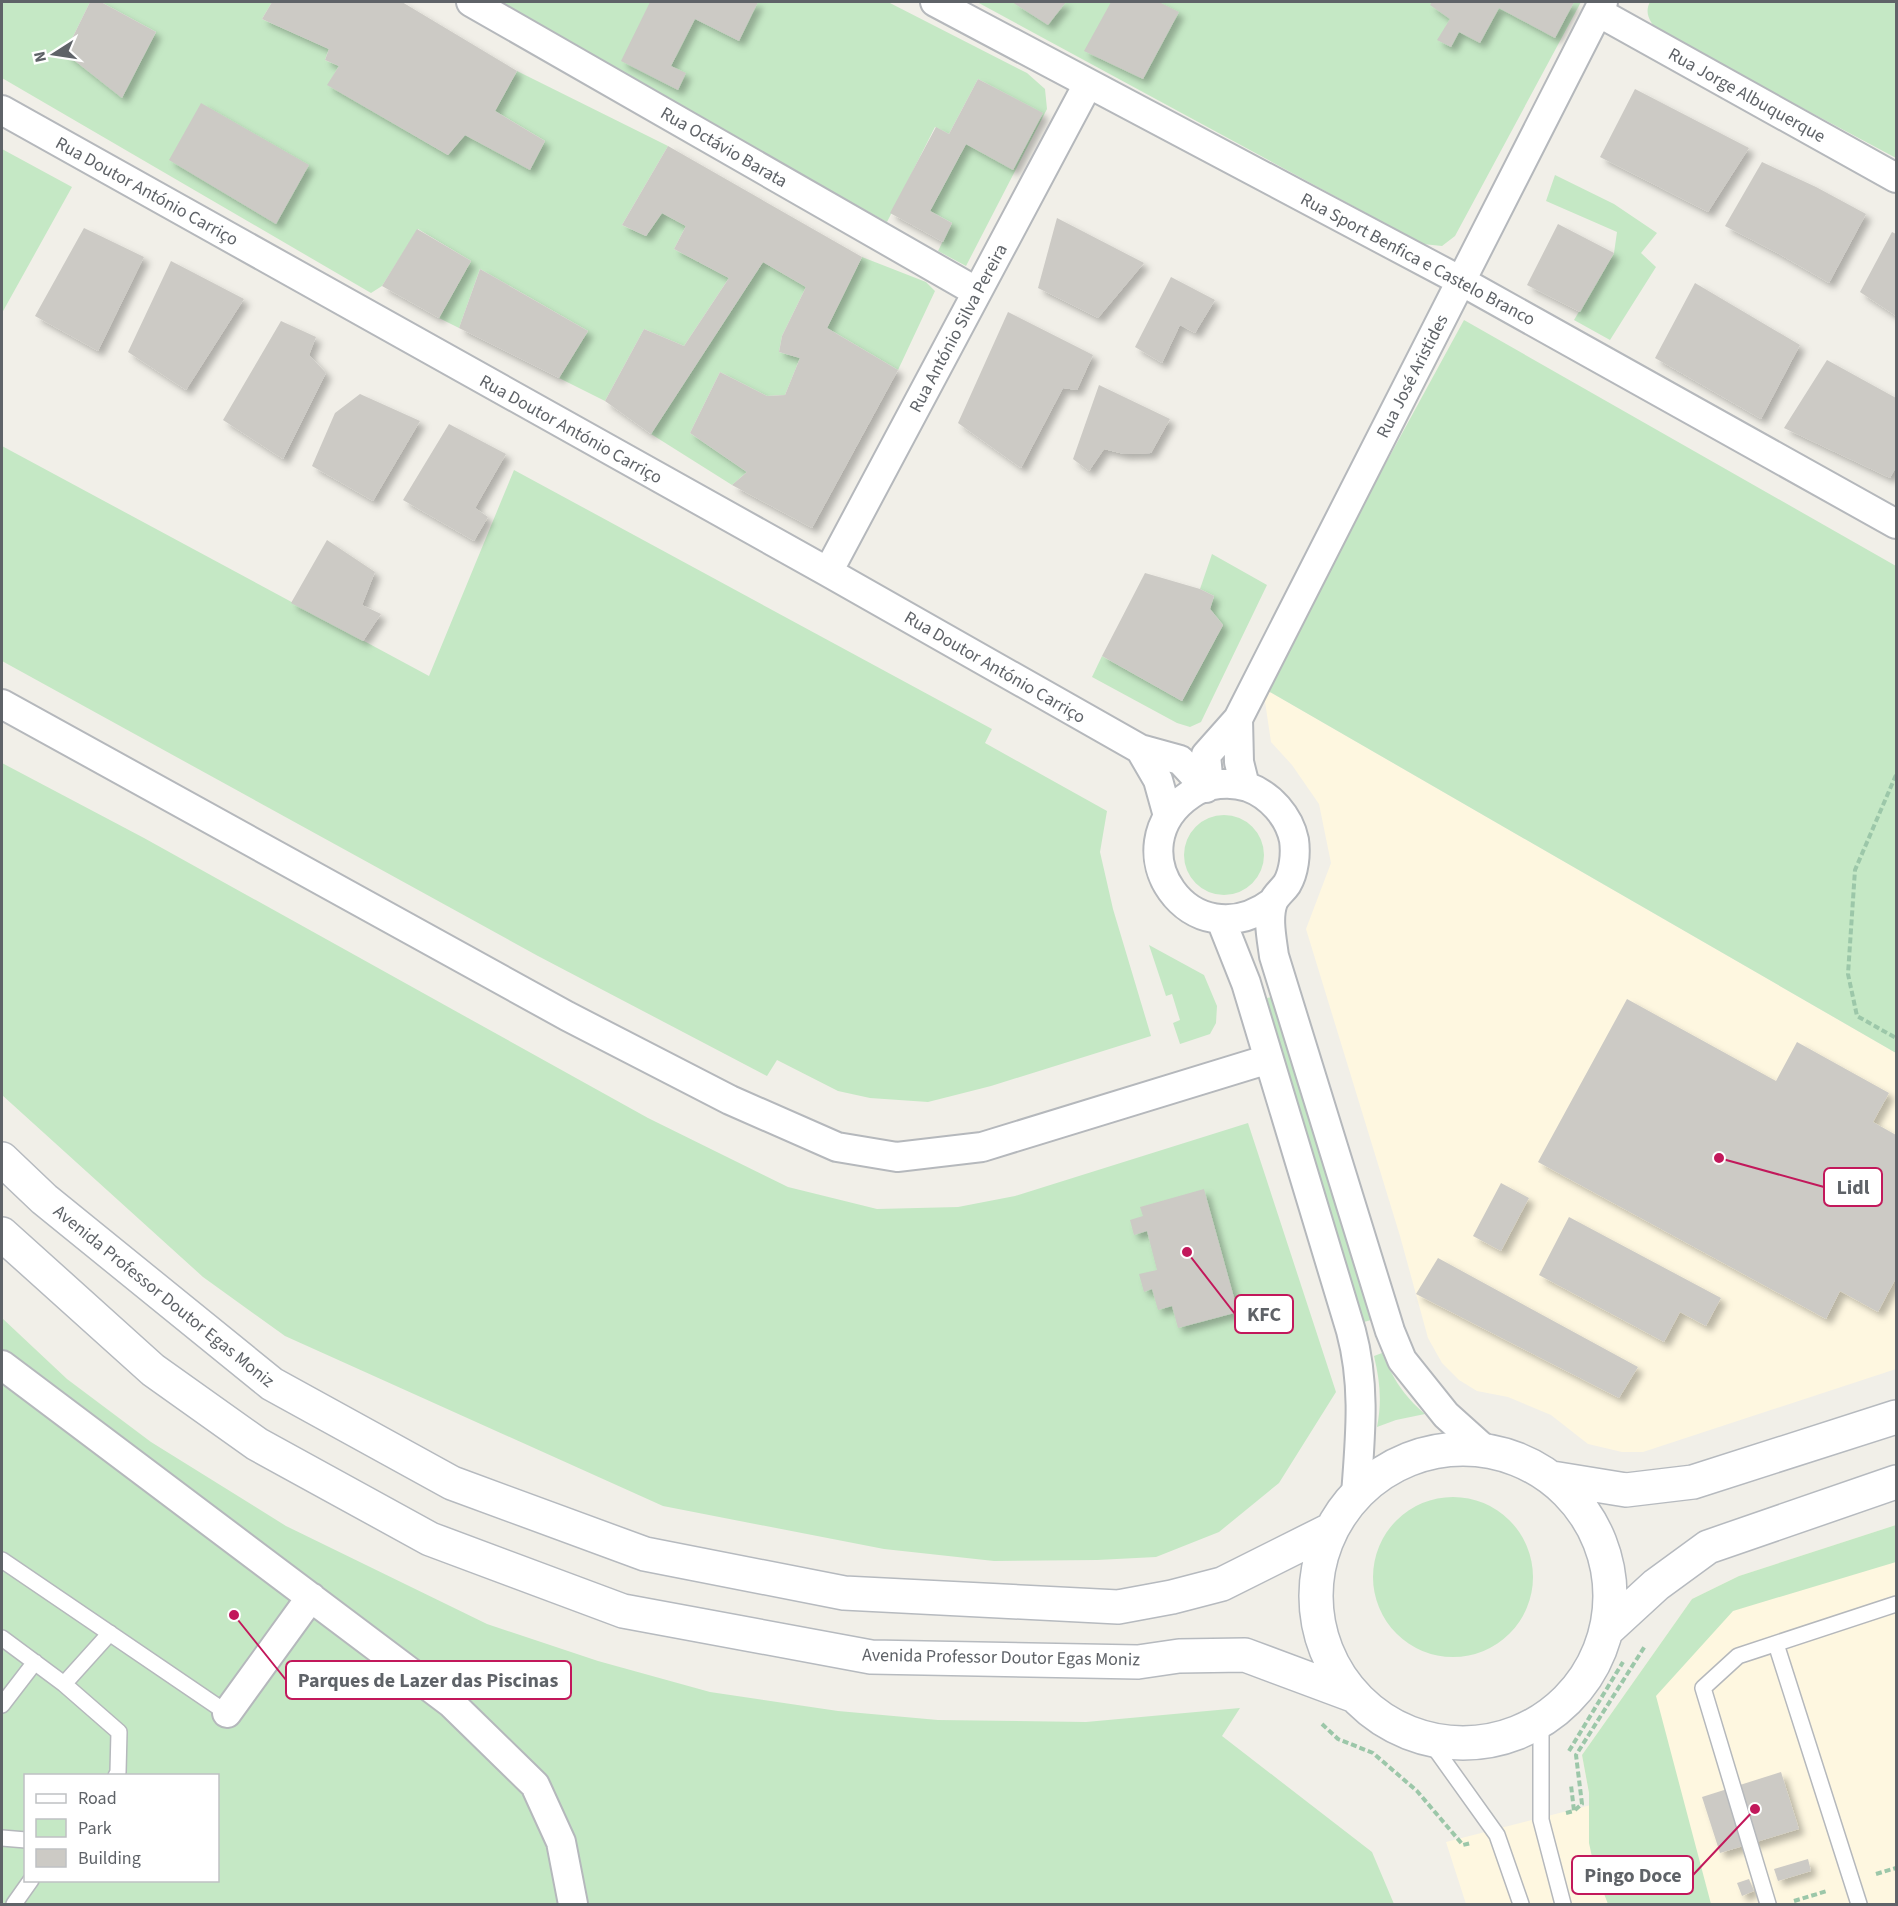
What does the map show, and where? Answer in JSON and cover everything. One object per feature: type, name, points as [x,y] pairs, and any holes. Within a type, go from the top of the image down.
[{"type":"main road","name":"Avenida Professor Doutor Egas Moniz","points":[[2,1159],[44,1199],[272,1384],[452,1483],[645,1554],[844,1593],[1118,1607],[1172,1597],[1222,1584],[1332,1529]]},
{"type":"main road","name":"Avenida Professor Doutor Egas Moniz","points":[[2,1234],[153,1370],[257,1444],[430,1539],[623,1611],[871,1657],[1138,1662],[1179,1656],[1245,1655],[1355,1696]]},
{"type":"main road","points":[[1552,1478],[1626,1490],[1693,1482],[1896,1417]]},
{"type":"main road","points":[[1460,1448],[1485,1450],[1508,1455],[1552,1478],[1581,1508],[1602,1546],[1610,1588],[1607,1630],[1593,1666],[1570,1697],[1540,1722],[1506,1738],[1468,1743],[1429,1740],[1389,1723],[1355,1696],[1330,1658],[1317,1616],[1318,1571],[1332,1529],[1356,1495],[1380,1474],[1412,1457],[1460,1448]]},
{"type":"main road","points":[[1607,1630],[1656,1585],[1708,1547],[1896,1482]]},
{"type":"street","name":"Rua Octávio Barata","points":[[471,2],[977,292]]},
{"type":"street","name":"Rua Sport Benfica e Castelo Branco","points":[[934,2],[1461,281],[1896,524]]},
{"type":"street","name":"Rua Jorge Albuquerque","points":[[1600,7],[1896,178]]},
{"type":"street","name":"Rua José Aristides","points":[[1208,787],[1206,754],[1238,719],[1600,7]]},
{"type":"street","name":"Rua António Silva Pereira","points":[[828,572],[1088,84]]},
{"type":"street","name":"Rua Doutor António Carriço","points":[[2,110],[1140,749],[1180,760],[1208,787]]},
{"type":"street","points":[[2,704],[567,1016],[730,1100],[837,1147],[897,1157],[982,1147],[1269,1059]]},
{"type":"street","name":"Rua José Aristides","points":[[1238,719],[1239,762],[1245,786]]},
{"type":"street","points":[[1140,749],[1158,780],[1168,816]]},
{"type":"street","points":[[1217,784],[1245,786],[1258,791],[1274,804],[1287,820],[1294,840],[1294,862],[1287,884],[1273,902],[1249,916],[1236,920],[1221,920],[1202,916],[1185,906],[1171,892],[1162,874],[1158,854],[1160,834],[1168,816],[1181,801],[1197,790],[1217,784]]},
{"type":"street","points":[[1273,902],[1270,926],[1274,956],[1390,1331],[1402,1360],[1446,1415],[1485,1450]]},
{"type":"street","points":[[1221,920],[1244,978],[1351,1331],[1359,1366],[1360,1438],[1356,1495]]},
{"type":"street","points":[[2,1365],[451,1703],[535,1785],[561,1842],[573,1905]]},
{"type":"street","points":[[227,1713],[311,1597]]},
{"type":"lane","points":[[2,1560],[227,1713]]},
{"type":"lane","points":[[1768,1905],[1703,1688],[1738,1656],[1896,1604]]},
{"type":"lane","points":[[64,1684],[110,1633]]},
{"type":"lane","points":[[2,1638],[64,1684],[119,1732],[117,1774]]},
{"type":"lane","points":[[1776,1644],[1859,1905]]},
{"type":"lane","points":[[2,1705],[35,1662]]},
{"type":"lane","points":[[1540,1722],[1541,1820],[1563,1905]]},
{"type":"lane","points":[[1429,1740],[1497,1835],[1521,1905]]},
{"type":"lane","points":[[2,1838],[24,1840]]},
{"type":"lane","points":[[14,1905],[30,1882]]},
{"type":"path","points":[[1896,775],[1855,870],[1848,974],[1857,1016],[1896,1038]]},
{"type":"path","points":[[1574,1811],[1582,1804],[1576,1755],[1650,1639]]},
{"type":"shaded area","points":[[1263,688],[1896,1053],[1896,1369],[1643,1452],[1622,1452],[1588,1444],[1551,1415],[1508,1397],[1477,1391],[1459,1380],[1442,1363],[1428,1338],[1400,1236],[1306,929],[1331,863],[1319,804],[1292,765],[1271,742]]},
{"type":"shaded area","points":[[1896,1525],[1896,1904],[1466,1904],[1446,1842],[1591,1805],[1582,1755],[1692,1599],[1739,1576]]},
{"type":"green space","points":[[2,2],[90,2],[65,53],[122,97],[156,32],[101,2],[272,2],[262,19],[329,49],[325,60],[339,66],[328,85],[448,155],[465,135],[530,169],[545,141],[495,111],[517,71],[668,146],[622,225],[646,236],[662,213],[686,226],[674,249],[729,278],[684,346],[644,329],[605,401],[559,378],[588,331],[480,269],[459,328],[439,318],[471,261],[418,229],[382,286],[371,293],[2,78]]},
{"type":"green space","points":[[487,2],[888,2],[1027,73],[1045,89],[1047,109],[966,266],[938,251],[952,223],[930,211],[966,144],[1013,169],[1042,113],[978,79],[949,134],[935,127],[887,222]]},
{"type":"green space","points":[[977,2],[1581,2],[1455,236],[1442,246],[1423,244]]},
{"type":"green space","points":[[1650,2],[1896,2],[1896,158],[1658,31],[1649,17]]},
{"type":"green space","points":[[2,149],[72,187],[2,313]]},
{"type":"green space","points":[[1555,175],[1614,204],[1657,233],[1641,253],[1656,267],[1610,340],[1574,320],[1614,253],[1617,232],[1546,201]]},
{"type":"green space","points":[[862,257],[926,282],[935,291],[898,370],[827,328]]},
{"type":"green space","points":[[763,262],[806,287],[782,336],[779,352],[800,358],[785,395],[767,396],[720,372],[690,433],[747,472],[732,485],[651,434]]},
{"type":"green space","points":[[1464,320],[1896,566],[1896,1053],[1263,688]]},
{"type":"green space","points":[[2,446],[429,676],[514,470],[992,729],[985,743],[1107,811],[1100,852],[1113,909],[1151,1036],[991,1086],[928,1102],[870,1098],[838,1091],[777,1060],[767,1076],[538,956],[2,661]]},
{"type":"green space","points":[[1212,554],[1267,585],[1201,722],[1190,727],[1177,723],[1092,677],[1102,656],[1182,701],[1223,625],[1210,609],[1214,596],[1200,589]]},
{"type":"green space","points":[[2,763],[144,838],[648,1118],[788,1187],[877,1209],[958,1207],[1015,1196],[1248,1123],[1336,1392],[1279,1483],[1219,1532],[1156,1557],[994,1561],[884,1549],[663,1506],[285,1336],[203,1277],[2,1095]]},
{"type":"green space","points":[[1224,815],[1239,818],[1252,827],[1261,840],[1264,855],[1261,870],[1252,883],[1239,892],[1224,895],[1209,892],[1196,883],[1187,870],[1184,855],[1187,840],[1196,827],[1209,818]]},
{"type":"green space","points":[[1149,945],[1204,975],[1217,1006],[1216,1023],[1210,1034],[1180,1044],[1173,1023],[1180,1020],[1172,994],[1166,996]]},
{"type":"green space","points":[[1271,997],[1371,1320],[1364,1322],[1264,999]]},
{"type":"green space","points":[[2,1318],[67,1379],[151,1442],[286,1526],[487,1624],[598,1661],[710,1692],[838,1711],[938,1720],[1086,1722],[1240,1708],[1222,1736],[1372,1852],[1394,1904],[2,1904]]},
{"type":"green space","points":[[1382,1353],[1400,1386],[1425,1414],[1377,1427],[1380,1392],[1374,1356]]},
{"type":"green space","points":[[1453,1497],[1469,1498],[1484,1503],[1498,1510],[1510,1520],[1520,1532],[1527,1546],[1532,1561],[1532,1593],[1527,1608],[1520,1622],[1510,1634],[1498,1644],[1484,1651],[1469,1656],[1453,1657],[1437,1656],[1422,1651],[1408,1644],[1396,1634],[1386,1622],[1379,1608],[1374,1593],[1373,1577],[1374,1561],[1379,1546],[1386,1532],[1396,1520],[1408,1510],[1422,1503],[1437,1498]]},
{"type":"green space","points":[[1896,1525],[1896,1562],[1733,1611],[1656,1696],[1711,1904],[1608,1904],[1595,1871],[1589,1843],[1589,1793],[1582,1755],[1692,1599],[1739,1576]]},
{"type":"building","points":[[90,2],[101,2],[156,32],[122,98],[65,53]]},
{"type":"building","points":[[272,2],[402,2],[517,71],[495,111],[545,141],[530,170],[465,135],[448,155],[327,85],[339,66],[325,60],[329,49],[262,19]]},
{"type":"building","points":[[650,2],[758,2],[739,41],[695,19],[671,66],[686,73],[678,90],[621,61]]},
{"type":"building","points":[[1012,2],[1066,2],[1048,25]]},
{"type":"building","points":[[1111,2],[1159,2],[1179,12],[1143,79],[1084,51]]},
{"type":"building","points":[[1432,2],[1574,2],[1555,38],[1499,8],[1480,43],[1459,32],[1451,47],[1437,40],[1450,19],[1430,5]]},
{"type":"building","points":[[978,79],[1043,113],[1013,170],[966,144],[930,211],[952,223],[943,242],[890,213],[936,127],[949,134]]},
{"type":"building","points":[[1635,89],[1749,148],[1708,212],[1600,157]]},
{"type":"building","points":[[201,103],[309,165],[276,224],[169,160]]},
{"type":"building","points":[[668,146],[862,257],[827,328],[898,370],[812,528],[732,485],[747,472],[690,433],[720,372],[767,396],[785,395],[800,358],[779,352],[782,336],[806,287],[763,262],[651,434],[605,401],[644,329],[684,346],[729,278],[674,249],[686,226],[662,213],[646,236],[622,225]]},
{"type":"building","points":[[1762,162],[1866,214],[1829,283],[1725,226]]},
{"type":"building","points":[[1057,218],[1144,263],[1098,318],[1038,288]]},
{"type":"building","points":[[1558,224],[1614,253],[1580,312],[1527,285]]},
{"type":"building","points":[[84,228],[144,257],[98,351],[35,316]]},
{"type":"building","points":[[417,229],[471,261],[439,318],[382,286]]},
{"type":"building","points":[[1892,232],[1896,234],[1896,316],[1860,292]]},
{"type":"building","points":[[171,261],[244,299],[186,390],[128,352]]},
{"type":"building","points":[[480,269],[588,331],[559,378],[459,328]]},
{"type":"building","points":[[1171,277],[1215,300],[1195,333],[1180,325],[1162,363],[1135,347]]},
{"type":"building","points":[[1695,283],[1800,345],[1761,419],[1655,358]]},
{"type":"building","points":[[1008,312],[1093,355],[1077,390],[1063,388],[1021,468],[958,423]]},
{"type":"building","points":[[281,321],[316,337],[309,355],[326,373],[283,459],[223,420]]},
{"type":"building","points":[[1827,360],[1896,398],[1896,467],[1890,478],[1784,428]]},
{"type":"building","points":[[1099,385],[1170,419],[1151,453],[1124,454],[1104,449],[1089,471],[1073,459]]},
{"type":"building","points":[[360,394],[420,421],[373,501],[312,466],[335,413]]},
{"type":"building","points":[[449,424],[506,454],[475,508],[488,517],[474,541],[403,500]]},
{"type":"building","points":[[327,540],[375,572],[362,605],[381,614],[363,641],[291,603]]},
{"type":"building","points":[[1145,573],[1200,589],[1214,596],[1210,609],[1223,625],[1182,701],[1102,656]]},
{"type":"building","points":[[1627,999],[1776,1081],[1797,1042],[1889,1093],[1873,1122],[1896,1135],[1896,1278],[1878,1312],[1840,1291],[1826,1319],[1538,1162]]},
{"type":"building","points":[[1501,1183],[1529,1198],[1501,1251],[1473,1236]]},
{"type":"building","points":[[1204,1189],[1238,1312],[1178,1328],[1172,1306],[1158,1310],[1152,1289],[1144,1292],[1139,1274],[1157,1270],[1147,1231],[1134,1235],[1130,1220],[1143,1216],[1140,1207]]},
{"type":"building","points":[[1569,1217],[1721,1298],[1706,1326],[1680,1312],[1664,1342],[1539,1275]]},
{"type":"building","points":[[1438,1258],[1638,1367],[1619,1398],[1416,1294]]},
{"type":"building","points":[[1781,1772],[1799,1829],[1720,1853],[1702,1797]]},
{"type":"building","points":[[1808,1859],[1811,1871],[1778,1881],[1774,1869]]},
{"type":"building","points":[[1749,1879],[1754,1891],[1742,1896],[1737,1883]]},
{"type":"place","name":"Lidl","points":[[1719,1158]]},
{"type":"place","name":"KFC","points":[[1187,1252]]},
{"type":"place","name":"Parques de Lazer das Piscinas","points":[[234,1615]]},
{"type":"place","name":"Pingo Doce","points":[[1755,1809]]}]
